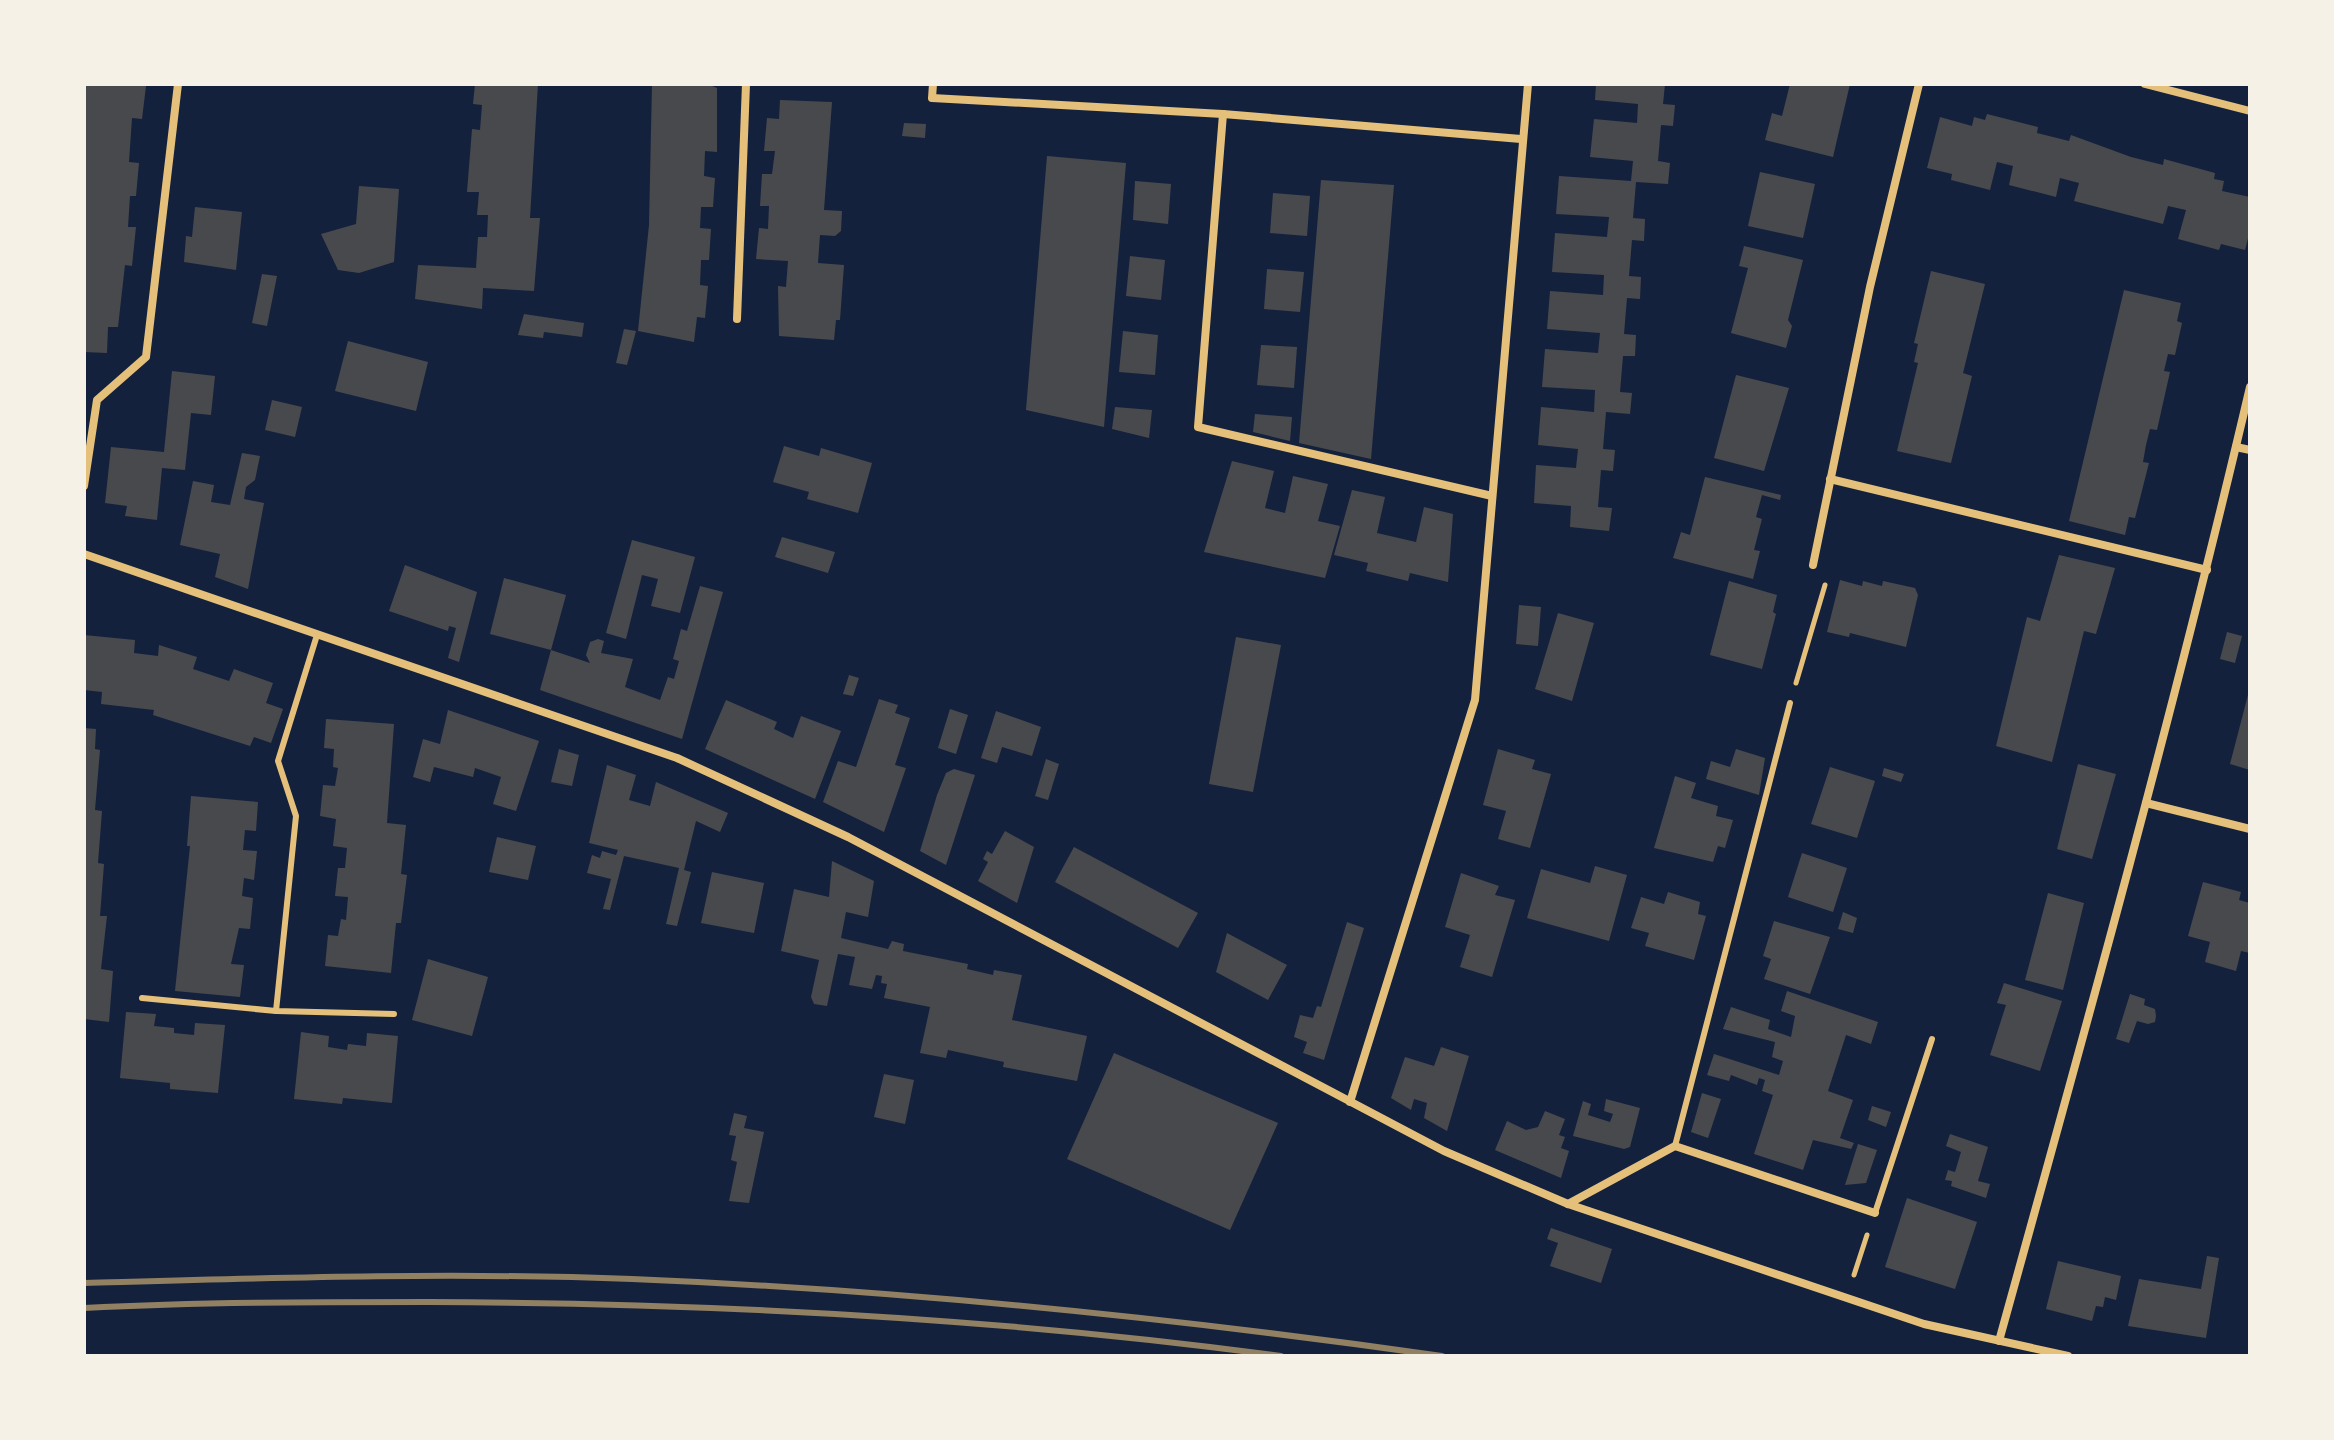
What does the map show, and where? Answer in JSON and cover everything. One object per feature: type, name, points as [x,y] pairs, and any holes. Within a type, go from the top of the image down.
[{"type":"street","points":[[84,486],[97,400],[146,357],[178,84]]},
{"type":"street","points":[[737,319],[746,84]]},
{"type":"street","points":[[933,84],[932,98],[1223,114],[1521,139]]},
{"type":"street","points":[[1350,1102],[1475,700],[1528,84]]},
{"type":"street","points":[[1813,565],[1870,287],[1919,84]]},
{"type":"street","points":[[2145,84],[2250,111]]},
{"type":"street","points":[[1223,114],[1198,427],[1492,496]]},
{"type":"street","points":[[1999,1341],[2098,987],[2207,570],[2250,387]]},
{"type":"street","points":[[2236,447],[2250,450]]},
{"type":"street","points":[[1830,479],[2207,570]]},
{"type":"street","points":[[84,554],[677,758],[848,837],[1205,1028],[1444,1151],[1568,1204],[1924,1324],[2068,1356]]},
{"type":"street","points":[[2146,803],[2250,829]]},
{"type":"street","points":[[1568,1204],[1675,1146],[1875,1213]]},
{"type":"lane","points":[[276,1011],[296,816],[278,761],[317,635]]},
{"type":"lane","points":[[1675,1146],[1790,703]]},
{"type":"lane","points":[[142,998],[276,1011],[394,1014]]},
{"type":"lane","points":[[1875,1213],[1932,1039]]},
{"type":"path","points":[[1790,703],[1827,579],[1813,565]]},
{"type":"path","points":[[1846,1298],[1875,1213]]},
{"type":"building","points":[[84,84],[146,86],[142,119],[132,118],[129,162],[139,163],[136,196],[130,196],[128,227],[136,227],[132,266],[125,265],[118,327],[108,327],[107,353],[84,352]]},
{"type":"building","points":[[475,84],[538,84],[530,218],[540,218],[534,291],[483,288],[482,309],[415,299],[418,265],[476,268],[478,237],[487,237],[488,215],[477,215],[479,192],[467,192],[472,129],[480,130],[482,105],[473,104]]},
{"type":"building","points":[[652,84],[707,84],[717,88],[717,152],[705,151],[704,176],[715,178],[713,207],[701,207],[700,228],[711,229],[709,260],[701,260],[700,285],[708,286],[705,318],[697,317],[694,342],[638,331],[649,225]]},
{"type":"building","points":[[1596,84],[1665,84],[1663,104],[1675,105],[1673,126],[1661,125],[1658,161],[1670,163],[1668,184],[1636,182],[1633,218],[1645,219],[1644,241],[1632,240],[1629,276],[1641,277],[1640,299],[1627,298],[1624,334],[1636,335],[1635,356],[1623,356],[1620,392],[1632,393],[1630,414],[1606,412],[1603,449],[1615,450],[1613,471],[1601,470],[1598,507],[1612,508],[1609,531],[1570,527],[1571,506],[1534,503],[1536,465],[1576,468],[1578,449],[1538,445],[1541,407],[1594,412],[1595,390],[1542,387],[1545,349],[1598,353],[1600,333],[1547,329],[1550,291],[1603,295],[1604,275],[1552,272],[1555,233],[1607,237],[1609,217],[1556,214],[1559,176],[1631,181],[1633,161],[1590,157],[1594,119],[1637,123],[1638,104],[1595,100]]},
{"type":"building","points":[[1790,84],[1850,84],[1833,157],[1765,140],[1772,113],[1782,116]]},
{"type":"building","points":[[780,100],[832,102],[824,210],[842,211],[841,231],[835,236],[820,235],[818,263],[844,265],[840,320],[836,320],[834,340],[779,336],[778,286],[786,287],[788,261],[756,259],[759,228],[768,229],[769,206],[760,206],[762,174],[772,174],[775,151],[764,151],[767,118],[779,119]]},
{"type":"building","points":[[1987,114],[2038,127],[2037,133],[2069,141],[2071,135],[2131,157],[2163,165],[2164,159],[2215,173],[2214,179],[2224,181],[2222,191],[2250,197],[2250,231],[2245,250],[2221,244],[2219,250],[2178,239],[2186,210],[2168,206],[2163,224],[2074,201],[2079,183],[2060,178],[2056,197],[2009,185],[2013,166],[1997,162],[1990,190],[1951,180],[1952,174],[1927,168],[1940,117],[1972,126],[1974,117],[1985,120]]},
{"type":"building","points":[[904,123],[926,124],[925,138],[902,136]]},
{"type":"building","points":[[1047,156],[1126,163],[1104,427],[1026,410]]},
{"type":"building","points":[[1760,172],[1815,184],[1803,238],[1748,226]]},
{"type":"building","points":[[1321,180],[1394,185],[1371,459],[1299,443]]},
{"type":"building","points":[[1135,181],[1171,184],[1168,224],[1133,220]]},
{"type":"building","points":[[359,186],[399,189],[394,262],[359,273],[338,270],[321,234],[356,224]]},
{"type":"building","points":[[1273,193],[1310,196],[1307,236],[1270,233]]},
{"type":"building","points":[[195,207],[242,212],[236,270],[184,262],[186,236],[192,237]]},
{"type":"building","points":[[1744,246],[1803,260],[1788,320],[1792,326],[1786,348],[1731,333],[1748,268],[1739,266]]},
{"type":"building","points":[[1130,256],[1165,260],[1161,300],[1126,296]]},
{"type":"building","points":[[1267,269],[1304,272],[1300,312],[1264,309]]},
{"type":"building","points":[[1931,271],[1985,284],[1963,373],[1972,376],[1951,463],[1897,451],[1918,363],[1914,362],[1918,344],[1914,343]]},
{"type":"building","points":[[262,274],[277,276],[267,326],[252,323]]},
{"type":"building","points":[[2124,290],[2181,303],[2177,321],[2182,323],[2175,355],[2168,354],[2164,371],[2170,372],[2157,430],[2150,429],[2143,462],[2149,463],[2135,518],[2129,517],[2125,535],[2069,521]]},
{"type":"building","points":[[524,314],[584,323],[582,337],[544,332],[543,338],[518,335]]},
{"type":"building","points":[[624,329],[636,331],[627,365],[616,363]]},
{"type":"building","points":[[1123,331],[1158,335],[1155,375],[1119,372]]},
{"type":"building","points":[[348,341],[428,362],[416,411],[335,391]]},
{"type":"building","points":[[1261,345],[1297,347],[1294,388],[1257,385]]},
{"type":"building","points":[[172,371],[215,376],[211,415],[191,413],[185,470],[162,468],[157,520],[125,516],[127,506],[105,503],[111,447],[164,452]]},
{"type":"building","points":[[1736,375],[1789,388],[1764,471],[1714,458]]},
{"type":"building","points":[[272,400],[302,407],[295,437],[265,430]]},
{"type":"building","points":[[1115,407],[1152,410],[1149,438],[1112,429]]},
{"type":"building","points":[[1255,414],[1292,417],[1290,441],[1253,432]]},
{"type":"building","points":[[784,446],[819,456],[821,448],[872,463],[858,513],[807,499],[809,492],[773,482]]},
{"type":"building","points":[[242,453],[260,456],[255,480],[246,487],[244,499],[264,503],[248,589],[215,577],[220,554],[180,545],[193,481],[214,485],[211,502],[230,505]]},
{"type":"building","points":[[1232,461],[1274,471],[1265,508],[1285,513],[1293,476],[1328,484],[1318,521],[1340,526],[1325,578],[1204,552]]},
{"type":"building","points":[[1705,477],[1781,495],[1780,500],[1762,495],[1756,517],[1762,519],[1754,550],[1760,551],[1753,579],[1673,558],[1681,532],[1690,535]]},
{"type":"building","points":[[1352,490],[1385,497],[1377,533],[1416,542],[1424,507],[1453,514],[1448,582],[1410,573],[1408,581],[1366,571],[1368,563],[1334,555]]},
{"type":"building","points":[[782,537],[835,552],[828,573],[775,557]]},
{"type":"building","points":[[632,540],[695,557],[680,613],[651,606],[658,579],[642,575],[626,639],[606,633]]},
{"type":"building","points":[[2059,555],[2115,568],[2096,634],[2084,631],[2052,762],[1996,746],[2027,617],[2040,621]]},
{"type":"building","points":[[405,565],[477,592],[459,662],[448,658],[456,628],[449,626],[448,631],[389,611]]},
{"type":"building","points":[[504,578],[566,595],[551,650],[490,634]]},
{"type":"building","points":[[1840,580],[1862,586],[1863,581],[1882,586],[1883,581],[1915,588],[1918,595],[1906,647],[1850,633],[1849,637],[1827,632]]},
{"type":"building","points":[[1729,581],[1777,595],[1773,612],[1776,614],[1762,669],[1710,655]]},
{"type":"building","points":[[700,586],[723,592],[682,739],[540,690],[551,650],[590,663],[586,655],[590,642],[598,639],[604,641],[601,653],[633,659],[625,687],[660,700],[668,677],[674,679],[679,661],[673,659],[681,629],[687,631]]},
{"type":"building","points":[[1519,605],[1541,607],[1538,646],[1516,644]]},
{"type":"building","points":[[1558,613],[1594,623],[1572,701],[1535,689]]},
{"type":"building","points":[[2227,632],[2242,636],[2235,663],[2220,659]]},
{"type":"building","points":[[84,635],[135,640],[134,653],[158,656],[159,645],[197,657],[193,669],[229,681],[234,669],[273,683],[266,703],[283,709],[271,743],[254,737],[250,746],[153,715],[154,710],[101,704],[102,692],[84,690]]},
{"type":"building","points":[[1236,637],[1281,645],[1253,792],[1209,784]]},
{"type":"building","points":[[849,675],[859,678],[853,696],[843,694]]},
{"type":"building","points":[[2250,691],[2250,770],[2230,764]]},
{"type":"building","points":[[879,699],[898,705],[895,713],[910,718],[895,765],[906,768],[884,832],[823,802],[838,761],[856,767]]},
{"type":"building","points":[[726,700],[777,722],[774,729],[793,738],[801,716],[841,731],[815,799],[705,749]]},
{"type":"building","points":[[950,709],[968,715],[956,754],[938,748]]},
{"type":"building","points":[[448,710],[539,741],[516,811],[493,804],[501,777],[475,768],[473,777],[434,767],[430,782],[413,777],[423,739],[440,744]]},
{"type":"building","points":[[996,711],[1041,727],[1032,756],[1002,747],[997,763],[981,758]]},
{"type":"building","points":[[326,719],[394,724],[387,823],[406,825],[401,874],[407,875],[401,923],[396,923],[391,973],[325,966],[328,935],[338,936],[341,919],[346,920],[348,897],[335,896],[338,868],[345,868],[347,848],[333,846],[336,819],[320,816],[323,785],[335,786],[338,768],[333,767],[334,749],[324,748]]},
{"type":"building","points":[[84,728],[96,729],[95,749],[100,750],[95,810],[102,811],[98,863],[104,864],[100,916],[107,916],[101,969],[113,971],[109,1022],[84,1019]]},
{"type":"building","points":[[559,749],[579,755],[572,786],[551,782]]},
{"type":"building","points":[[1498,749],[1535,760],[1532,769],[1551,774],[1530,848],[1498,839],[1506,811],[1483,805]]},
{"type":"building","points":[[1736,749],[1765,758],[1759,795],[1706,779],[1711,761],[1730,767]]},
{"type":"building","points":[[1046,759],[1059,764],[1048,800],[1035,796]]},
{"type":"building","points":[[2078,764],[2116,774],[2092,859],[2057,849]]},
{"type":"building","points":[[607,765],[636,775],[629,800],[650,806],[656,782],[728,813],[720,832],[696,821],[684,870],[691,872],[677,926],[666,924],[679,868],[624,856],[610,910],[603,909],[611,879],[587,873],[592,855],[600,858],[602,851],[616,855],[618,850],[589,843]]},
{"type":"building","points":[[1830,767],[1875,781],[1857,838],[1811,824]]},
{"type":"building","points":[[1884,768],[1904,774],[1901,782],[1882,776]]},
{"type":"building","points":[[954,769],[975,775],[946,865],[920,851],[946,773]]},
{"type":"building","points":[[1675,776],[1696,783],[1691,798],[1718,806],[1716,816],[1733,820],[1725,848],[1718,846],[1713,862],[1654,848]]},
{"type":"building","points":[[191,796],[258,802],[256,831],[245,830],[243,850],[257,851],[254,880],[244,878],[242,896],[253,898],[250,929],[239,928],[231,964],[244,965],[240,997],[175,991],[190,846],[187,846]]},
{"type":"building","points":[[1005,831],[1034,847],[1017,903],[978,881],[988,862],[983,859],[987,851],[992,854]]},
{"type":"building","points":[[497,837],[536,846],[528,880],[489,872]]},
{"type":"building","points":[[1074,847],[1198,913],[1178,948],[1055,882]]},
{"type":"building","points":[[1802,853],[1847,868],[1833,912],[1788,897]]},
{"type":"building","points":[[832,861],[874,881],[868,917],[846,912],[841,938],[888,949],[892,941],[904,944],[903,951],[968,964],[967,969],[993,975],[994,970],[1022,975],[1012,1020],[1087,1036],[1077,1081],[1003,1067],[1004,1062],[948,1050],[946,1058],[920,1053],[930,1007],[884,998],[887,984],[881,983],[882,976],[876,975],[872,989],[849,985],[855,957],[838,954],[827,1006],[814,1004],[811,997],[819,960],[781,951],[794,889],[829,897]]},
{"type":"building","points":[[1595,866],[1627,875],[1609,941],[1527,918],[1541,869],[1590,883]]},
{"type":"building","points":[[712,872],[764,883],[754,933],[701,923]]},
{"type":"building","points":[[1461,873],[1499,886],[1495,895],[1515,900],[1492,977],[1460,967],[1470,935],[1445,927]]},
{"type":"building","points":[[2203,882],[2241,892],[2239,900],[2250,903],[2250,953],[2241,951],[2236,971],[2205,962],[2210,942],[2188,936]]},
{"type":"building","points":[[1668,892],[1700,902],[1698,914],[1706,916],[1694,960],[1645,946],[1649,933],[1631,928],[1641,897],[1664,904]]},
{"type":"building","points":[[2048,893],[2084,903],[2063,990],[2025,980]]},
{"type":"building","points":[[1843,912],[1857,918],[1853,933],[1838,929]]},
{"type":"building","points":[[1774,921],[1830,937],[1810,994],[1764,979],[1771,959],[1763,956]]},
{"type":"building","points":[[1347,922],[1364,928],[1324,1060],[1303,1053],[1307,1042],[1294,1037],[1300,1015],[1313,1018],[1317,1006],[1321,1007]]},
{"type":"building","points":[[1227,933],[1287,965],[1268,1000],[1216,972]]},
{"type":"building","points":[[428,959],[488,977],[472,1036],[412,1020]]},
{"type":"building","points":[[2004,983],[2062,1001],[2040,1071],[1990,1055],[2006,1005],[1997,1003]]},
{"type":"building","points":[[1787,991],[1878,1022],[1871,1044],[1846,1035],[1828,1091],[1853,1100],[1840,1138],[1854,1143],[1851,1149],[1813,1140],[1803,1170],[1754,1154],[1773,1095],[1762,1091],[1765,1080],[1759,1078],[1757,1085],[1731,1075],[1729,1081],[1707,1075],[1714,1054],[1779,1075],[1783,1061],[1772,1057],[1775,1042],[1723,1029],[1731,1007],[1770,1020],[1768,1029],[1791,1037],[1795,1016],[1781,1011]]},
{"type":"building","points":[[2130,994],[2145,999],[2144,1005],[2155,1009],[2156,1016],[2155,1022],[2148,1024],[2137,1021],[2129,1043],[2116,1039]]},
{"type":"building","points":[[126,1012],[156,1014],[154,1026],[174,1028],[174,1033],[194,1035],[195,1023],[225,1025],[218,1093],[170,1089],[170,1083],[120,1078]]},
{"type":"building","points":[[301,1032],[329,1036],[328,1047],[347,1050],[348,1044],[366,1046],[367,1033],[398,1036],[392,1103],[343,1098],[342,1104],[294,1099]]},
{"type":"building","points":[[1441,1047],[1469,1056],[1447,1131],[1424,1118],[1427,1103],[1414,1099],[1411,1110],[1391,1098],[1405,1057],[1434,1066]]},
{"type":"building","points":[[1114,1053],[1278,1123],[1230,1230],[1067,1159]]},
{"type":"building","points":[[884,1074],[914,1080],[905,1124],[874,1117]]},
{"type":"building","points":[[1702,1093],[1721,1099],[1708,1138],[1691,1132]]},
{"type":"building","points":[[1606,1099],[1640,1108],[1630,1147],[1624,1149],[1573,1136],[1583,1101],[1591,1104],[1588,1115],[1610,1122],[1613,1114],[1604,1111]]},
{"type":"building","points":[[1872,1106],[1891,1112],[1886,1127],[1868,1120]]},
{"type":"building","points":[[1545,1111],[1565,1119],[1559,1135],[1565,1137],[1561,1148],[1569,1151],[1561,1178],[1495,1150],[1507,1121],[1526,1130],[1538,1127]]},
{"type":"building","points":[[734,1113],[747,1116],[744,1128],[764,1132],[749,1203],[729,1201],[737,1162],[731,1160],[736,1136],[729,1135]]},
{"type":"building","points":[[1950,1134],[1988,1147],[1978,1181],[1990,1184],[1986,1198],[1951,1186],[1952,1181],[1945,1180],[1948,1170],[1955,1172],[1961,1152],[1946,1146]]},
{"type":"building","points":[[1858,1144],[1877,1150],[1866,1183],[1845,1185]]},
{"type":"building","points":[[1907,1198],[1977,1222],[1955,1289],[1885,1267]]},
{"type":"building","points":[[1551,1228],[1612,1249],[1601,1283],[1550,1266],[1558,1243],[1547,1239]]},
{"type":"building","points":[[2207,1256],[2219,1258],[2206,1338],[2128,1326],[2139,1279],[2201,1289]]},
{"type":"building","points":[[2058,1261],[2121,1276],[2116,1300],[2105,1297],[2103,1307],[2096,1306],[2092,1321],[2046,1309]]},
{"type":"railway","points":[[84,1283],[426,1276],[563,1277],[734,1284],[1038,1307],[1240,1329],[1442,1356]]},
{"type":"railway","points":[[84,1308],[213,1303],[429,1302],[749,1310],[963,1322],[1281,1356]]}]
